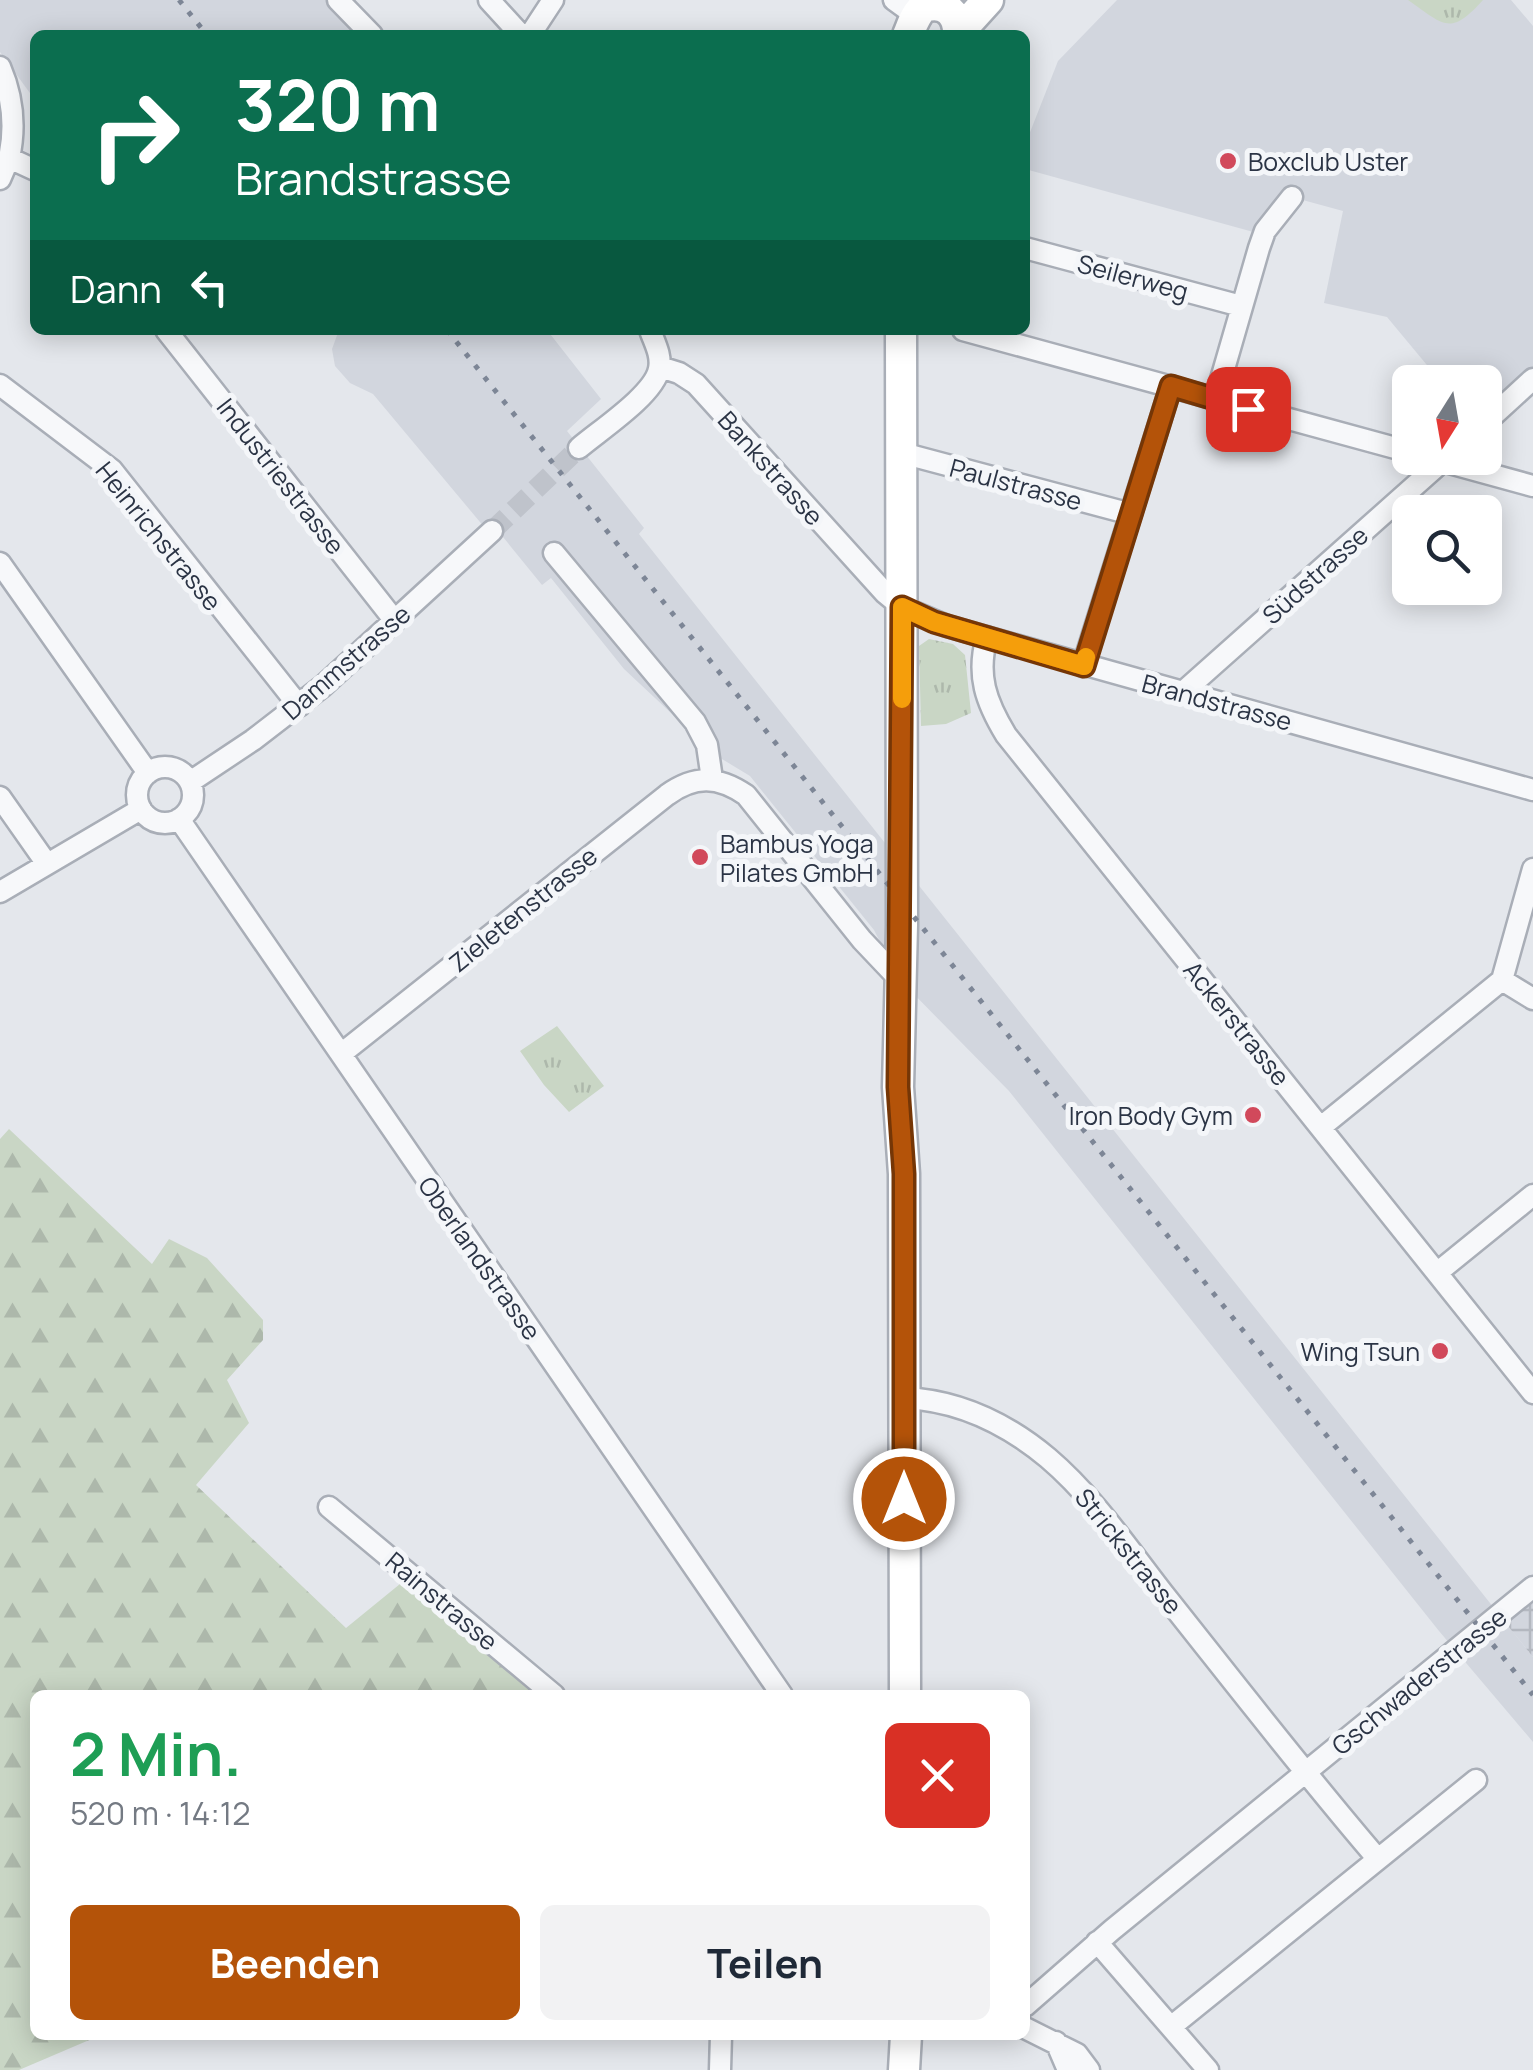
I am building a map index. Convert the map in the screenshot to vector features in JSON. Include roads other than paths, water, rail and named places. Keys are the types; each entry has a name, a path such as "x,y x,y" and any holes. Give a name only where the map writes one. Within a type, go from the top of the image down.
{"main road":[{"path":"906,17 926,6 954,18 988,0"},
{"path":"901,335 899,1118 904,1174 905,1690"},
{"path":"904,2070 906,2040"}],"street":[{"path":"338,0 367,30"},
{"path":"490,0 517,30"},
{"path":"533,30 553,0"},
{"path":"0,67 12,102 13,141 0,179"},
{"path":"9,158 30,168"},
{"path":"1216,400 1266,231 1292,197"},
{"name":"Seilerweg","path":"1030,249 1241,306"},
{"name":"Industriestrasse","path":"170,335 396,621"},
{"path":"579,448 646,392 660,367 651,335"},
{"path":"982,335 1392,447"},
{"name":"Bankstrasse","path":"660,367 696,384 840,545 902,607"},
{"path":"1502,408 1533,380"},
{"name":"Heinrichstrasse","path":"0,385 112,470 298,706"},
{"path":"1084,666 1171,386"},
{"name":"Paulstrasse","path":"902,454 1131,514"},
{"name":"Südstrasse","path":"1184,692 1421,475"},
{"path":"1495,475 1533,486"},
{"name":"Dammstrasse","path":"190,782 298,706 492,531"},
{"path":"554,553 695,722 706,745 712,779 736,788 753,802 862,940 899,979"},
{"path":"0,563 148,773"},
{"name":"Brandstrasse","path":"902,607 934,622 1084,666 1533,790"},
{"name":"Ackerstrasse","path":"987,637 982,662 984,691 989,708 1006,735 1533,1393"},
{"path":"172,768 190,782 192,802 180,819 158,822 141,809 138,790 148,773 172,768"},
{"name":"Zieletenstrasse","path":"341,1054 667,795 688,782 712,779"},
{"path":"0,797 47,864"},
{"path":"0,892 141,809"},
{"name":"Oberlandstrasse","path":"180,819 779,1690"},
{"path":"1322,1127 1502,980 1533,869"},
{"path":"1502,980 1533,999"},
{"path":"1438,1272 1533,1195"},
{"name":"Strickstrasse","path":"903,1398 945,1403 992,1421 1064,1472 1305,1774"},
{"name":"Rainstrasse","path":"329,1507 548,1690"},
{"name":"Gschwaderstrasse","path":"1030,2002 1097,1942 1533,1587"},
{"path":"1305,1774 1377,1858"},
{"path":"1172,2026 1476,1780"},
{"path":"1097,1942 1208,2070"},
{"path":"1030,2030 1077,2054 1089,2070"},
{"path":"720,2070 721,2040"},
{"path":"1056,2042 1068,2070"}],"tunnel":[{"path":"492,531 579,448"}],"railway":[{"path":"179,0 203,30"},
{"path":"451,335 1533,1695"}],"place":[{"name":"Boxclub Uster","path":"1228,161"},
{"name":"Bambus Yoga Pilates GmbH","path":"700,857"},
{"name":"Iron Body Gym","path":"1253,1115"},
{"name":"Wing Tsun","path":"1440,1351"}]}
